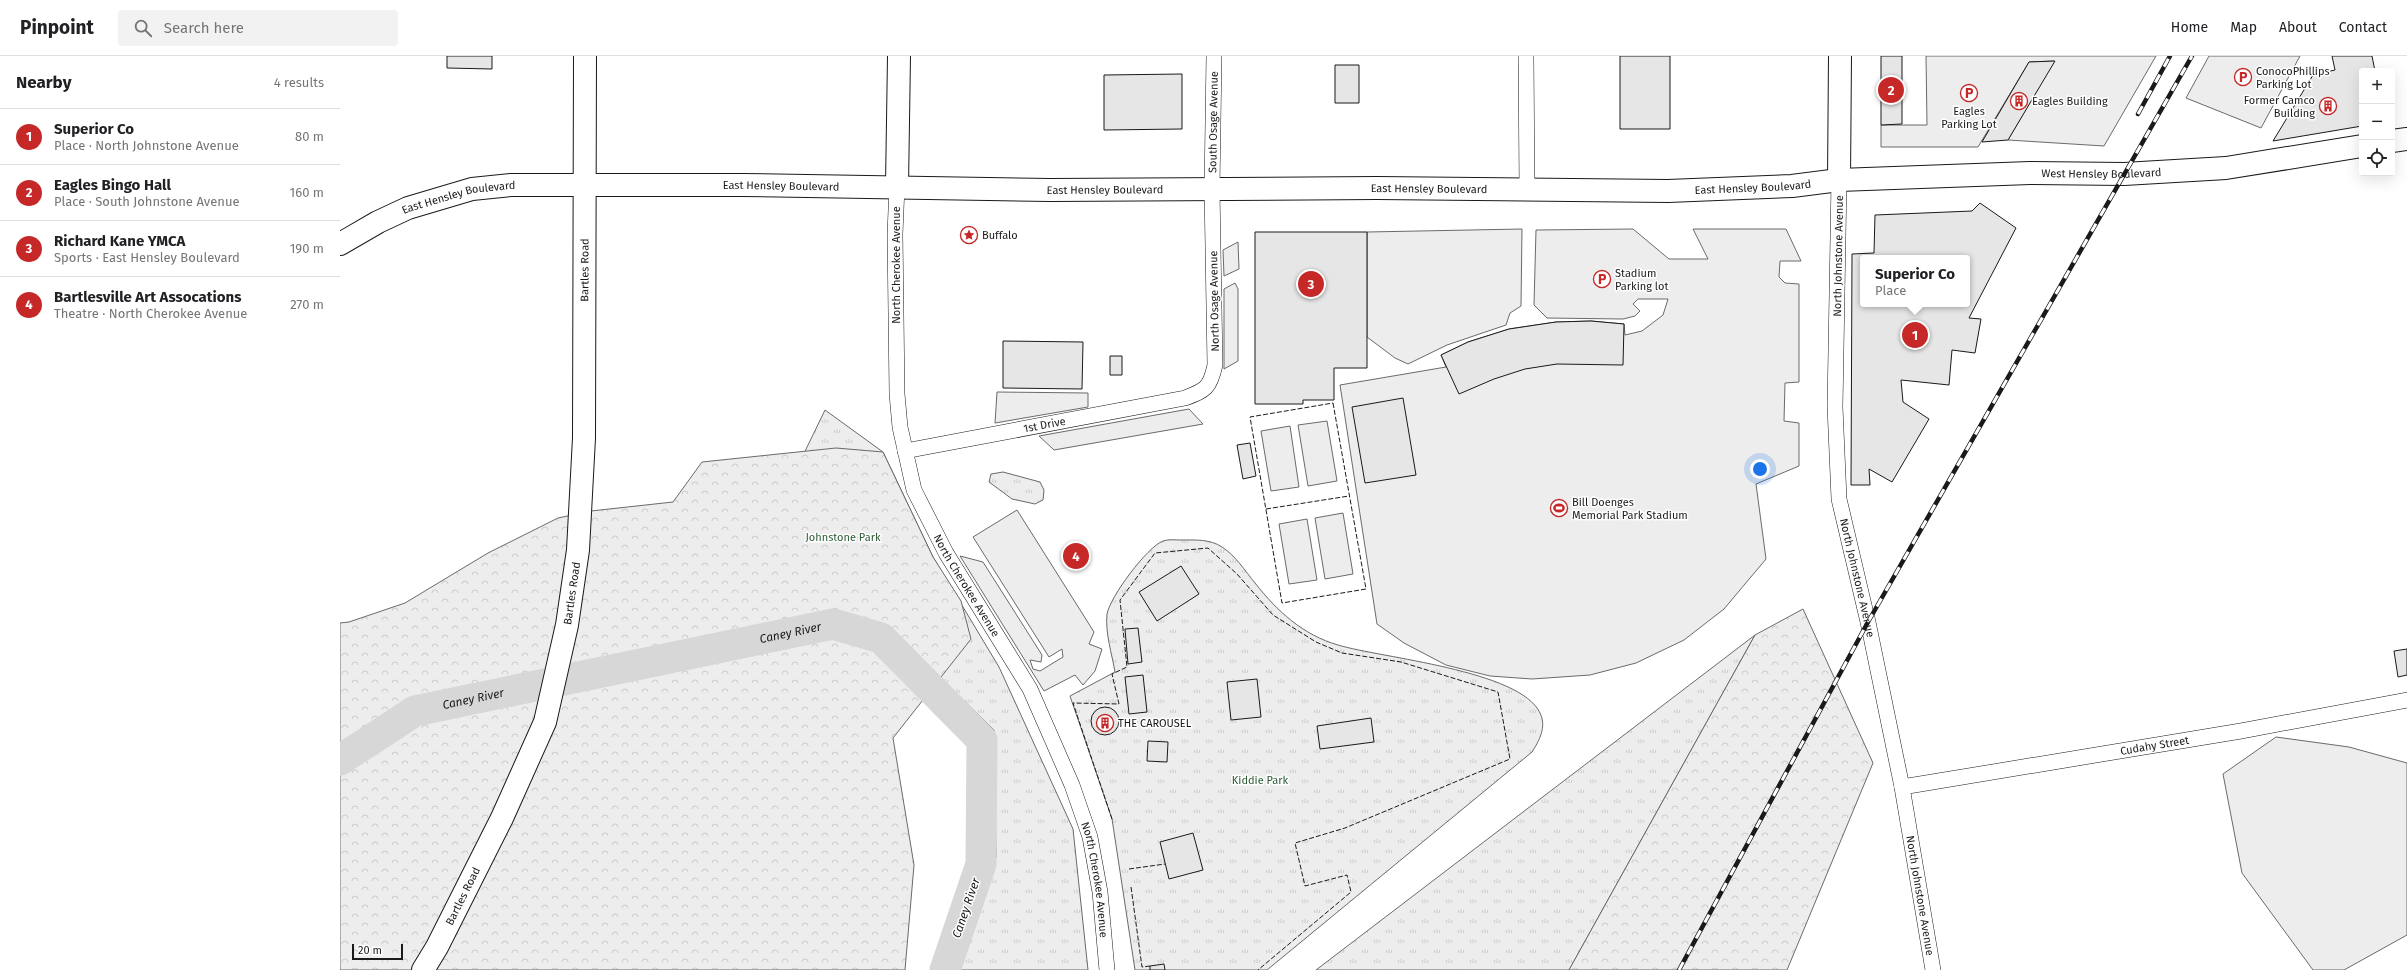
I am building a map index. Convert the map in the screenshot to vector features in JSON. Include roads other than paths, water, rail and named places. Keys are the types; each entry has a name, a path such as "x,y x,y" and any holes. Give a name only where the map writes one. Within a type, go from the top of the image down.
{"main road":[{"name":"Bartles Road","path":"423,970 437,947 502,818 545,722 567,625 577,557 584,438 586,185 585,56"},
{"path":"897,186 899,56"},
{"path":"1839,180 1840,56"},
{"name":"West Hensley Boulevard","path":"1839,180 2030,173 2124,174 2226,168 2359,146"},
{"name":"East Hensley Boulevard","path":"340,244 378,222 408,208 472,189 511,186 897,186 1050,190 1528,189 1668,191 1792,186 1839,180"}],"street":[{"name":"South Osage Avenue","path":"1212,189 1214,56"},
{"path":"1526,56 1528,189"},
{"name":"North Johnstone Avenue","path":"1839,180 1835,407 1839,499 1868,622 1902,787 1933,970"},
{"name":"North Cherokee Avenue","path":"897,186 895,234 897,394 904,451 914,490 946,553 1030,689 1072,785 1090,837 1100,892 1107,970"},
{"name":"North Osage Avenue","path":"1185,398 1203,391 1211,382 1214,365 1212,189"},
{"name":"1st Drive","path":"904,451 1185,398"},
{"name":"Cudahy Street","path":"1902,787 2241,731 2407,700"}],"waterway":[{"name":"Caney River","path":"340,760 415,711 833,624 881,638 982,740 981,864 945,970"}],"railway":[{"path":"2138,114 2170,56"},
{"path":"1679,970 1868,622 2192,56"}],"place":[{"name":"ConocoPhillips Parking Lot","path":"2243,77"},
{"name":"Eagles Bingo Hall","path":"1891,90"},
{"name":"Eagles Parking Lot","path":"1969,93"},
{"name":"Eagles Building","path":"2019,101"},
{"name":"Former Camco Building","path":"2328,106"},
{"name":"Buffalo","path":"969,235"},
{"name":"Stadium Parking lot","path":"1602,279"},
{"name":"Richard Kane YMCA","path":"1311,284"},
{"name":"Superior Co","path":"1915,335"},
{"name":"Bill Doenges Memorial Park Stadium","path":"1559,508"},
{"name":"Bartlesville Art Assocations","path":"1076,556"},
{"name":"THE CAROUSEL","path":"1105,723"}],"park label":[{"name":"Johnstone Park","path":"843,537"},
{"name":"Kiddie Park","path":"1260,780"}]}
